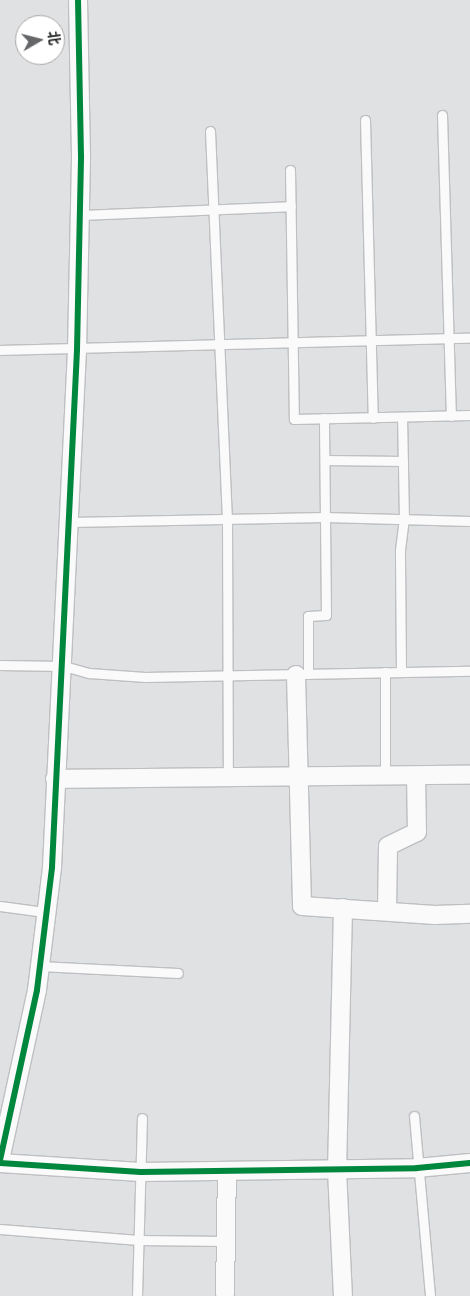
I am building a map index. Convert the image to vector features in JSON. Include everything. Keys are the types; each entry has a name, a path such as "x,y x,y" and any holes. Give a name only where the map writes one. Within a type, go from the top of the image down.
{"street":[{"path":"78,0 80,215 77,350 64,666 52,868 39,966 0,1162 141,1172 417,1168 470,1163"},
{"path":"302,674 298,777 302,906 470,914"},
{"path":"56,779 470,775"},
{"path":"388,911 388,846 417,832 416,776"},
{"path":"343,908 337,1170 343,1296"},
{"path":"225,1294 227,1171"}],"lane":[{"path":"442,115 447,338 451,416"},
{"path":"365,120 373,418"},
{"path":"210,131 227,519 228,777"},
{"path":"290,170 294,419 470,415"},
{"path":"80,215 290,206"},
{"path":"0,350 77,350 470,338"},
{"path":"401,672 400,550 404,519 402,417"},
{"path":"302,674 308,616 326,615 324,418"},
{"path":"325,460 403,462"},
{"path":"70,522 325,517 470,522"},
{"path":"0,665 64,666 89,673 135,676 470,671"},
{"path":"385,672 385,776"},
{"path":"0,906 45,912"},
{"path":"39,966 178,973"},
{"path":"414,1116 417,1168 430,1296"},
{"path":"138,1296 142,1118"},
{"path":"0,1229 139,1240 225,1241"}],"cycle path":[{"path":"0,1160 37,990 52,867 77,350 81,156 78,0"},
{"path":"0,1163 141,1172 417,1168 470,1163"}]}
